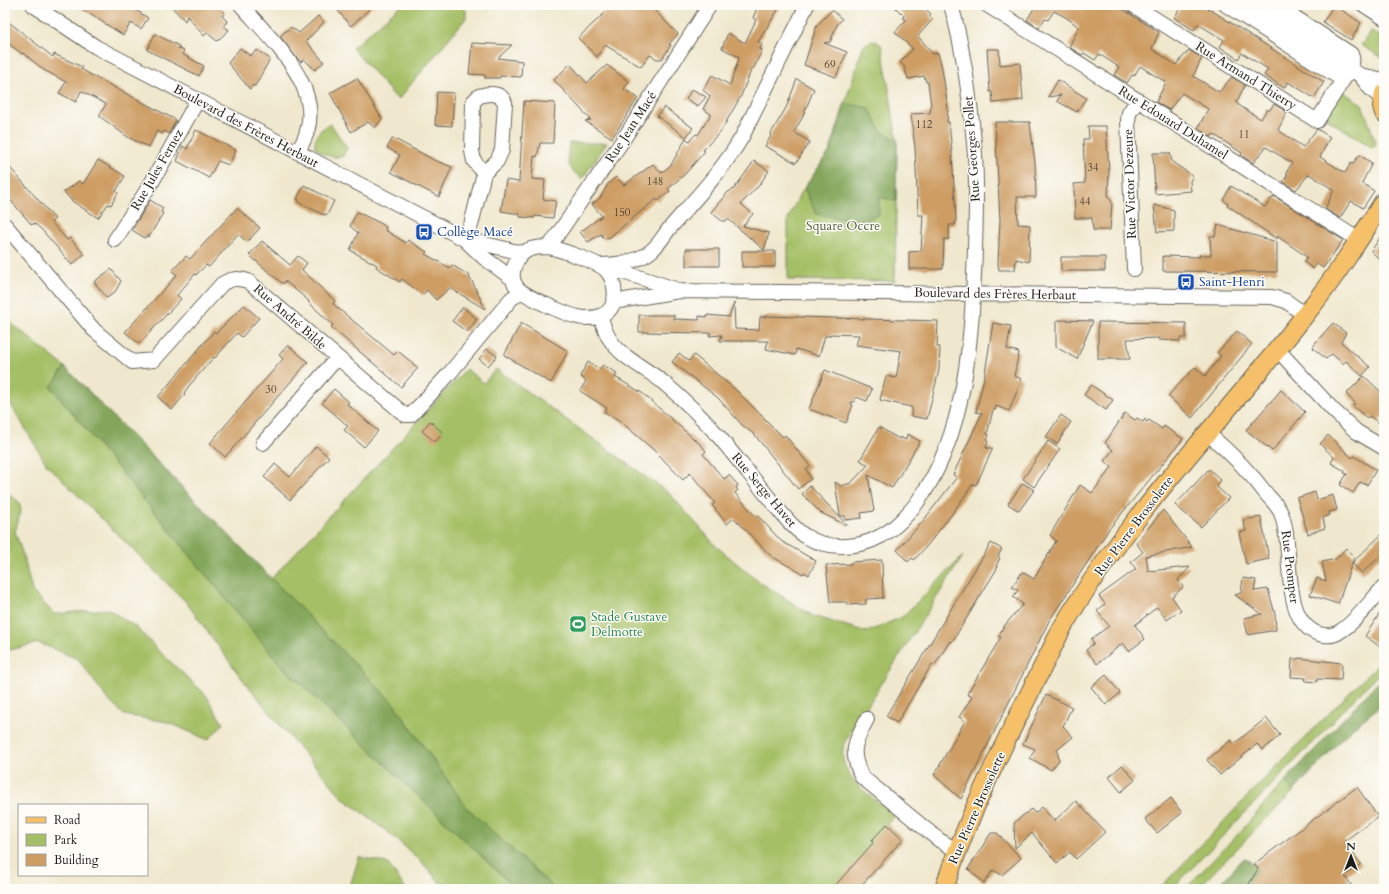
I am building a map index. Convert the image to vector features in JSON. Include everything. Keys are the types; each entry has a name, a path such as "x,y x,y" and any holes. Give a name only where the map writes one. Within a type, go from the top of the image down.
{"main road":[{"name":"Rue Pierre Brossolette","path":"944,889 956,850 1051,650 1074,607 1115,548 1207,433 1305,315 1360,240 1384,201"}],"street":[{"name":"Boulevard des Frères Herbaut","path":"33,5 96,47 464,239 522,254"},
{"path":"241,5 295,69 305,91 309,105 310,120 304,142 297,152"},
{"name":"Rue Jean Macé","path":"549,247 621,143 710,5"},
{"path":"549,247 534,248 522,254 514,268 513,279 516,287 521,291 570,314 583,318 600,316 607,312 613,302 615,288 612,279 602,267 634,260 654,249 668,230 731,156 742,137 807,5"},
{"name":"Rue Georges Pollet","path":"951,5 966,77 975,156 976,195 973,294"},
{"name":"Rue Edouard Duhamel","path":"987,5 1137,101 1360,240"},
{"name":"Rue Armand Thierry","path":"1133,5 1317,121 1351,74"},
{"path":"1226,5 1351,74 1384,80"},
{"path":"1252,5 1370,88 1383,102"},
{"path":"1364,5 1384,18"},
{"path":"1282,7 1350,54 1353,59 1351,74"},
{"path":"464,239 471,225 484,173 497,161 502,150 505,103 503,99 496,94 479,96 473,102 472,151 474,161 484,173"},
{"name":"Rue Jules Fernez","path":"115,240 152,182 197,101"},
{"name":"Rue Victor Dezeure","path":"1134,269 1128,120 1129,113 1137,101"},
{"name":"Rue André Bilde","path":"5,225 94,330 132,362 154,360 222,284 230,279 239,278 248,281 405,415 411,415 449,374 511,299 521,291"},
{"name":"Boulevard des Frères Herbaut","path":"464,239 483,257 513,279"},
{"name":"Boulevard des Frères Herbaut","path":"549,247 602,267 626,273 679,291"},
{"name":"Boulevard des Frères Herbaut","path":"613,302 679,291 1272,297 1286,301 1305,315"},
{"name":"Rue Serge Havet","path":"600,316 608,337 618,350 663,382 689,405 717,435 794,528 804,535 823,543 848,546 860,545 874,540 895,527 920,498 939,463 953,425 962,387 968,351 973,294"},
{"path":"1277,349 1334,411 1357,432 1384,448"},
{"path":"264,443 337,358"},
{"name":"Rue Promper","path":"1207,433 1252,475 1280,511 1285,525 1288,542 1292,600 1305,626 1314,633 1324,636 1340,632 1384,587"},
{"path":"867,719 854,744 854,763 862,777 939,840 956,850"}],"green space":[{"path":"401,5 461,5 466,10 466,18 398,100 352,48"},
{"path":"1371,31 1384,39 1384,59 1361,45"},
{"name":"Square Occre","path":"871,41 878,42 882,46 897,140 895,281 788,280 788,219 799,196 830,151 863,46"},
{"path":"1340,90 1362,104 1376,143 1373,148 1329,120 1326,113"},
{"path":"845,103 869,108 881,131 897,140 896,201 879,197 879,215 860,222 816,214 804,188 830,151"},
{"path":"331,124 347,148 343,156 328,156 315,147 318,132"},
{"path":"569,143 607,143 582,179 570,167 568,160"},
{"path":"5,318 65,367 51,387 279,663 516,889 445,889 422,862 389,833 344,799 288,735 240,676 186,602 47,465 10,403 5,400"},
{"path":"65,367 394,704 467,808 555,889 516,889 279,663 51,387"},
{"name":"Stade Gustave Delmotte","path":"466,369 484,383 496,369 670,494 716,546 758,581 813,616 867,632 902,617 963,556 844,743 843,759 846,768 864,791 895,816 887,824 903,839 858,889 555,889 467,808 394,704 271,579"},
{"path":"5,491 19,502 21,510 15,532 24,558 32,591 54,614 108,609 136,627 160,652 206,695 223,724 208,740 167,722 124,715 108,700 78,659 39,643 5,651"},
{"path":"1384,658 1384,668 1172,889 1159,889 1266,777"},
{"path":"1384,676 1384,703 1350,730 1293,792 1285,781"},
{"path":"1285,781 1293,792 1197,889 1185,889 1239,833"},
{"path":"359,857 387,863 406,889 351,889 350,886"},
{"path":"1244,858 1254,864 1258,869 1246,889 1215,889"}],"building":[{"path":"76,5 128,5 148,18 141,29 131,23 123,35"},
{"path":"170,5 219,5 225,13 222,16 228,22 224,26 229,30 217,41 207,33 204,36 187,16 185,21"},
{"path":"333,5 374,5 351,26"},
{"path":"621,5 649,5 678,34 669,44 671,45 662,59 657,59 650,55 641,67 605,45 597,57 578,38 611,7 615,11"},
{"path":"758,5 781,5 758,42 762,44 760,49 762,50 754,68 752,68 741,96 721,131 703,150 705,151 686,173 668,189 670,191 658,201 656,199 610,237 604,239 601,234 588,242 580,232 602,216 592,204 600,198 608,184 616,177 624,185 653,164 661,173 671,165 686,138 689,141 696,134 698,135 711,114 703,109 710,96 703,90 712,75 730,85 738,61 739,57 722,48 728,33 745,43 756,20 753,18"},
{"path":"893,5 921,5 931,14 929,16 933,19 918,36 933,54 938,53 942,68 948,109 947,122 949,122 952,153 956,219 955,225 949,225 949,239 944,239 943,269 909,269 909,252 921,251 923,215 918,215 915,148 911,114 930,113 931,106 928,82 926,82 924,76 908,79 904,66 900,62 913,49 895,32 906,20"},
{"path":"1036,5 1116,5 1159,32 1152,49 1176,65 1189,50 1202,58 1193,76 1219,92 1232,77 1245,85 1236,103 1249,112 1261,119 1267,109 1269,111 1274,104 1287,112 1278,130 1303,147 1317,129 1330,137 1320,157 1345,173 1351,163 1353,164 1359,155 1372,163 1362,183 1374,191 1363,208 1351,201 1340,218 1325,209 1334,190 1309,174 1296,190 1283,182 1292,163 1266,147 1253,163 1241,155 1242,153 1213,134 1211,137 1198,128 1208,109 1182,93 1169,110 1156,102 1166,82 1140,66 1134,76 1132,75 1127,83 1114,75 1119,67 1099,54 1095,60 1084,53 1082,55 1069,47 1079,27 1067,18 1054,11 1048,20 1045,19 1039,28 1027,20"},
{"path":"1182,5 1203,5 1324,82 1314,98 1288,82 1284,88 1264,75 1268,69 1242,53 1238,59 1220,47 1224,40 1198,24 1194,30 1174,18"},
{"path":"1334,5 1361,23 1351,40 1323,22"},
{"path":"832,10 842,19 837,25 830,42 824,43 847,52 836,77 804,65 817,25"},
{"path":"318,16 324,22 306,41 324,62 315,70 304,59 301,62 280,36 291,27 299,33"},
{"path":"5,19 53,57 54,54 82,67 81,69 93,76 176,120 169,134 164,131 162,134 157,131 149,147 129,138 99,116 106,104 81,91 76,102 59,93 66,82 44,70 5,41"},
{"path":"155,34 179,46 178,48 184,51 182,54 204,66 199,76 147,50"},
{"path":"472,43 512,45 498,58 522,61 521,77 500,76 500,78 485,78 485,75 469,74"},
{"path":"240,48 250,56 257,50 270,59 255,86 253,85 250,89 228,63"},
{"path":"987,49 999,49 1000,65 1020,63 1023,100 993,103 992,92 990,92"},
{"path":"570,64 587,83 607,65 629,82 624,89 638,98 612,138 585,121 591,120 554,80"},
{"path":"357,78 382,119 375,128 368,122 351,132 330,93"},
{"path":"797,79 814,89 802,118 794,132 810,142 796,163 765,146 786,108"},
{"path":"1058,80 1086,98 1077,112 1057,101 1061,95 1048,97"},
{"path":"692,89 706,97 698,106 686,99"},
{"path":"437,92 454,93 452,126 435,125"},
{"path":"524,101 555,103 553,143 540,143 537,157 534,156 532,179 545,180 543,199 556,201 553,218 535,216 534,218 520,217 520,214 501,211 506,180 519,182"},
{"path":"664,107 693,128 686,137 657,116"},
{"path":"995,122 1030,122 1035,163 1036,197 1017,197 1018,224 1030,225 1029,262 1016,259 1015,270 999,270 998,264 1000,220"},
{"path":"1088,126 1106,126 1109,171 1108,198 1110,198 1112,203 1110,230 1093,230 1092,218 1075,218 1074,184 1085,183 1083,139 1089,139"},
{"path":"196,130 236,150 229,165 218,161 209,178 177,161 183,146 187,149"},
{"path":"393,138 434,160 452,167 439,197 391,172 400,155 387,148"},
{"path":"1153,153 1170,153 1172,162 1193,176 1190,181 1191,191 1155,194"},
{"path":"98,160 125,176 116,191 118,193 111,205 108,204 98,218 72,201 64,192 79,181 83,184"},
{"path":"754,161 769,171 757,188 741,204 753,214 743,226 769,233 764,250 728,219 726,221 722,221 711,212 728,192 734,189"},
{"path":"5,162 55,219 51,222 67,240 70,238 84,254 72,265 42,230 34,223 32,225 5,194"},
{"path":"304,185 334,201 327,215 324,215 298,202 299,200 297,199"},
{"path":"1231,186 1265,207 1274,196 1343,240 1323,268 1317,264 1313,269 1304,262 1307,257 1277,236 1277,239 1227,205 1228,204 1223,200"},
{"path":"150,200 163,208 161,212 163,213 149,237 147,235 145,238 132,230"},
{"path":"1154,205 1174,210 1174,231 1157,232"},
{"path":"237,208 260,228 247,242 238,234 209,267 206,265 196,275 195,274 177,295 181,299 139,344 125,332 177,275 172,271 186,256 190,259"},
{"path":"357,212 380,223 386,227 385,230 406,243 408,240 427,252 425,254 450,268 452,265 470,276 469,279 472,281 485,309 450,288 436,300 427,290 423,295 402,279 400,282 376,267 377,265 350,250 358,233 350,226"},
{"path":"1218,225 1277,242 1277,272 1163,271 1163,256 1200,257 1199,255 1211,255 1210,236 1215,236"},
{"path":"1384,232 1384,264 1371,251"},
{"path":"262,241 290,265 298,256 307,263 302,270 335,301 333,304 394,355 398,351 418,368 401,387 331,327 333,325 308,302 309,301 285,281 283,284 249,255"},
{"path":"686,249 719,249 719,266 686,266"},
{"path":"742,251 775,251 775,267 742,267"},
{"path":"1061,257 1105,257 1105,271 1061,271"},
{"path":"111,269 121,281 115,292 107,298 94,282"},
{"path":"734,303 735,329 759,330 760,317 765,316 938,321 937,347 940,347 939,370 927,419 911,416 911,407 880,400 886,376 896,378 901,351 856,345 859,335 830,334 830,336 825,336 819,356 796,349 795,355 766,349 768,341 720,341 722,335 709,336 711,333 639,332 639,315 674,315 674,319 699,320 699,316 707,317 707,315 729,317"},
{"path":"244,305 259,318 242,337 237,333 215,358 214,357 188,387 184,393 185,394 172,410 158,397 214,331 216,333"},
{"path":"463,307 477,319 467,332 452,321"},
{"path":"1056,321 1093,321 1077,359 1056,347"},
{"path":"1098,322 1186,323 1186,338 1180,338 1180,341 1159,340 1159,338 1127,339 1130,359 1098,359"},
{"path":"521,323 568,351 551,383 504,355"},
{"path":"993,323 1011,326 1007,349 1019,352 1014,376 1022,379 1009,411 996,406 995,410 993,410 987,434 989,435 986,448 993,448 976,485 973,484 926,547 914,560 912,558 908,562 897,550 923,521 957,477 953,475 982,413 976,412 985,373"},
{"path":"1333,323 1346,333 1341,342 1370,367 1362,376 1346,361 1343,364 1332,354 1326,359 1313,348 1315,343"},
{"path":"1237,331 1252,344 1192,418 1168,396 1195,367 1205,376 1221,356 1217,353"},
{"path":"288,345 308,362 225,457 210,443 283,359 279,355"},
{"path":"487,349 497,356 488,366 479,359"},
{"path":"679,353 689,361 694,355 737,391 783,437 785,435 810,466 806,469 811,479 798,489 754,434 742,425 718,398 672,362"},
{"path":"588,362 600,369 603,365 617,373 615,377 642,393 702,446 706,451 703,454 724,479 729,475 738,485 736,488 738,490 735,493 755,516 756,515 761,519 781,541 816,561 809,575 804,572 803,574 771,556 734,518 727,524 712,505 715,503 690,473 683,480 657,453 619,420 604,412 607,408 580,391 586,381 580,376"},
{"path":"825,370 872,389 867,401 856,397 854,402 851,402 853,405 846,423 809,409"},
{"path":"1364,376 1384,395 1384,415 1378,422 1369,416 1367,418 1353,406 1355,403 1346,394"},
{"path":"1091,385 1113,400 1106,410 1084,395"},
{"path":"334,389 349,402 347,404 378,431 364,447 344,430 348,426 322,403"},
{"path":"1281,390 1305,412 1272,451 1246,430"},
{"path":"1125,413 1135,420 1137,418 1143,422 1145,419 1147,422 1149,420 1162,429 1164,426 1183,439 1109,529 1049,621 961,799 934,775 965,721 959,717 972,697 967,694 1001,637 998,636 1005,625 1023,604 1013,597 1018,590 1012,587 1022,572 1034,579 1056,541 1050,535 1080,485 1092,493 1112,467 1104,461 1113,450 1105,443"},
{"path":"1061,415 1071,422 1057,444 1046,437"},
{"path":"430,421 443,433 435,442 422,431"},
{"path":"879,427 899,439 900,437 906,440 907,434 920,441 892,488 868,475 874,511 861,513 862,518 845,520 845,516 840,516 835,482 841,486 851,483 868,465 860,460"},
{"path":"1328,435 1352,458 1354,456 1376,470 1367,485 1360,482 1353,493 1340,485 1347,474 1344,473 1345,471 1331,463 1334,457 1320,444"},
{"path":"1048,441 1060,449 1034,487 1023,479"},
{"path":"316,446 329,457 290,500 264,477 275,464 290,477"},
{"path":"1209,469 1221,480 1217,487 1229,498 1201,527 1175,505"},
{"path":"1023,483 1034,490 1019,511 1008,504"},
{"path":"810,486 847,525 821,513 802,494"},
{"path":"1315,492 1317,500 1333,495 1337,510 1329,512 1330,515 1323,518 1325,528 1308,534 1297,498"},
{"path":"1163,510 1192,547 1146,556 1148,571 1190,567 1178,580 1183,587 1172,597 1181,610 1167,620 1157,607 1135,625 1145,639 1129,651 1123,643 1097,664 1086,650 1094,643 1091,639 1109,626 1097,611 1105,604 1099,596 1136,569 1131,562 1143,552 1136,543"},
{"path":"1261,517 1269,559 1246,564 1239,533 1246,531 1243,520"},
{"path":"1384,532 1384,553 1362,573 1352,563"},
{"path":"991,543 1002,549 998,556 1000,558 996,566 998,567 952,642 950,641 934,666 932,664 897,723 886,716"},
{"path":"1346,548 1354,557 1338,604 1310,595 1317,578 1326,581 1322,562 1336,559"},
{"path":"882,560 883,598 866,599 866,604 847,605 847,602 830,602 826,565 851,564 852,562"},
{"path":"1243,578 1256,580 1254,591 1268,589 1275,614 1276,630 1248,635 1244,618 1262,614 1235,595 1241,593"},
{"path":"1384,607 1384,639 1379,646 1365,636"},
{"path":"1298,658 1342,663 1341,680 1317,679 1317,682 1305,681 1306,678 1291,677 1292,659"},
{"path":"1106,675 1120,693 1106,705 1091,687"},
{"path":"1046,695 1072,707 1063,726 1073,737 1057,750 1059,760 1051,770 1030,758 1035,749 1023,744"},
{"path":"1266,718 1280,735 1263,750 1257,744 1220,775 1207,760 1231,740 1234,744"},
{"path":"1122,765 1135,780 1121,792 1109,777"},
{"path":"1357,787 1378,817 1344,841 1361,864 1345,876 1354,889 1246,889 1258,869 1254,864"},
{"path":"1171,798 1182,813 1157,833 1145,819"},
{"path":"1076,801 1105,832 1076,859 1070,852 1057,863 1032,833 1015,848 1014,823 1031,809 1035,813 1042,807 1054,821"},
{"path":"887,824 903,839 858,889 832,889 873,843 871,841"},
{"path":"991,833 997,833 1021,858 1002,875 993,870 984,883 968,869"}],"place":[{"name":"Collège Macé","path":"424,232"},
{"name":"Saint-Henri","path":"1186,282"},
{"name":"Stade Gustave Delmotte","path":"578,624"}]}
